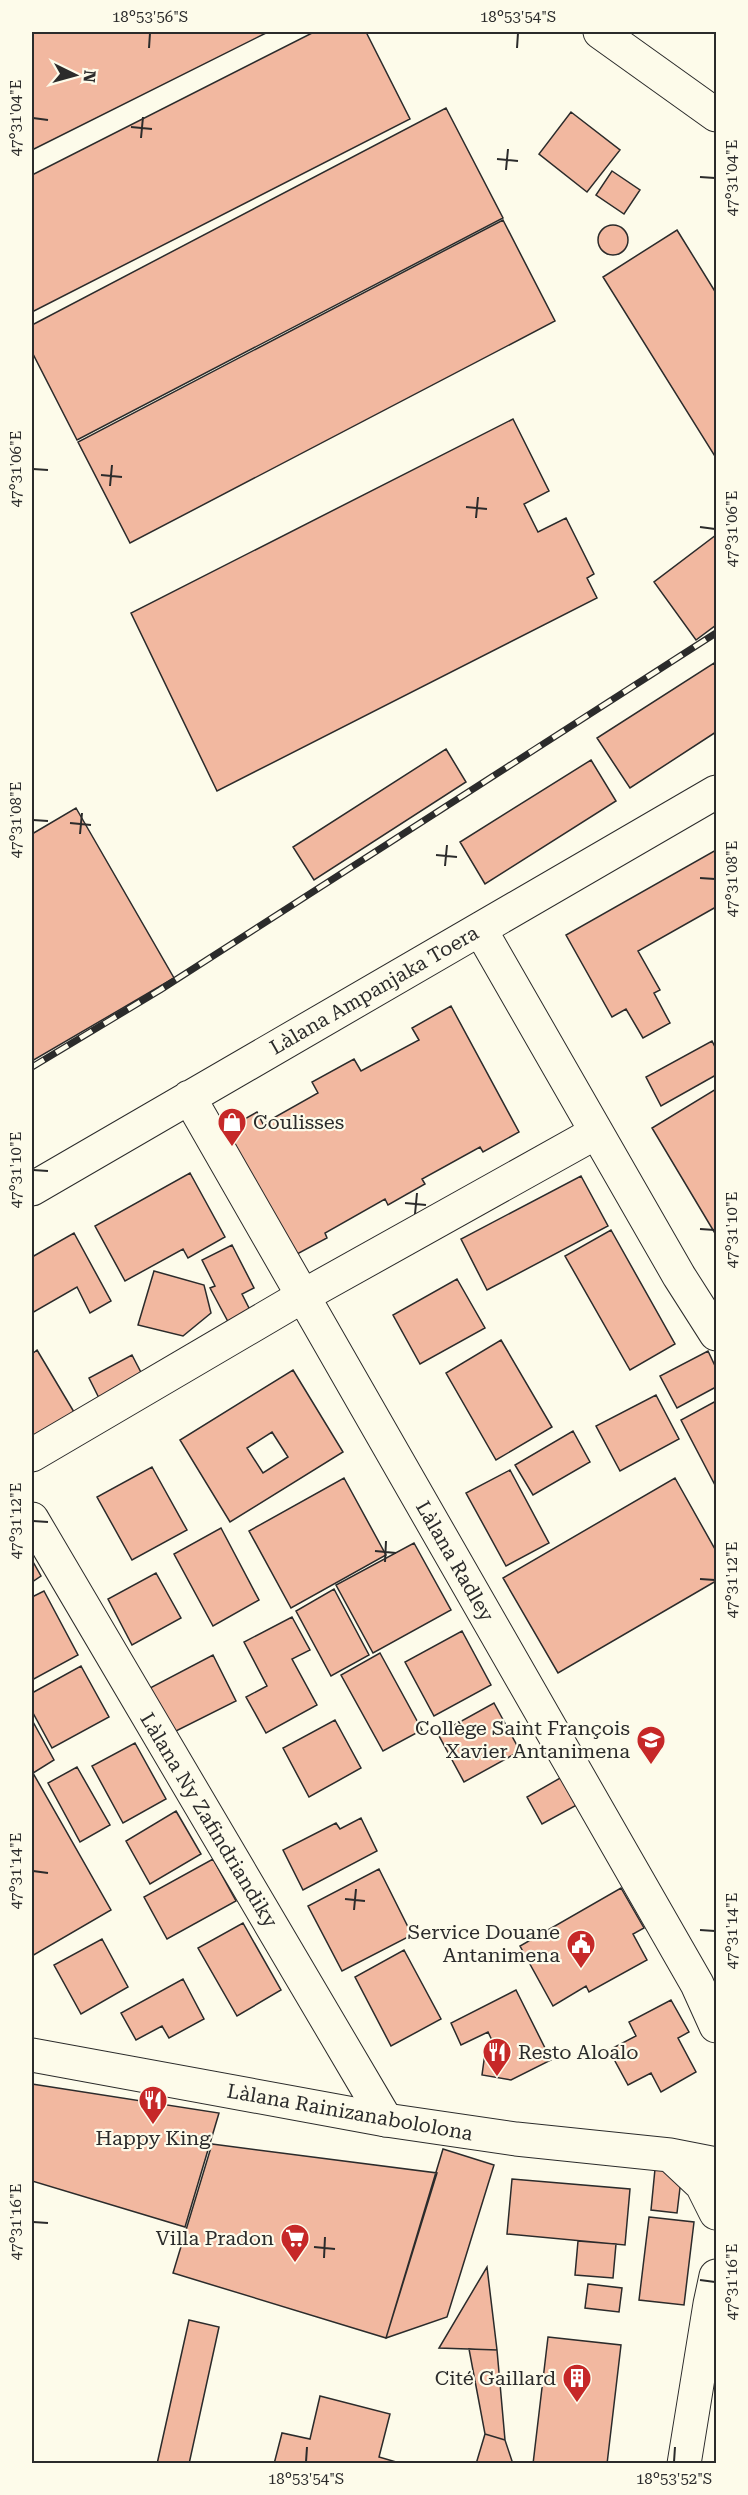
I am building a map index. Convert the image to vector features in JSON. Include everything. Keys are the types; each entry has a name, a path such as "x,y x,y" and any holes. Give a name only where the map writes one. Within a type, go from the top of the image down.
{"main road":[{"path":"600,32 717,116"},
{"name":"Làlana Ampanjaka Toera","path":"32,1190 717,792"},
{"path":"480,929 595,1133 679,1276 717,1334"},
{"name":"Làlana Radley","path":"189,1097 303,1296 707,1979 717,2026"},
{"path":"32,1455 303,1296 595,1133"},
{"name":"Làlana Ny Zafindriandiky","path":"32,1519 386,2120"},
{"name":"Làlana Rainizanabololona","path":"32,2055 386,2120 527,2141 670,2155 717,2164"},
{"path":"670,2155 702,2185 717,2213"},
{"path":"684,2463 708,2314 717,2276"}],"building":[{"path":"32,32 268,32 32,150"},
{"path":"314,32 366,32 410,119 32,312 32,175"},
{"path":"446,108 503,218 77,440 32,352 32,325"},
{"path":"571,112 620,150 587,192 539,154"},
{"path":"612,171 640,190 624,214 596,195"},
{"path":"503,220 555,321 130,543 78,442"},
{"path":"613,225 624,229 628,240 624,251 613,255 602,251 598,240 602,229"},
{"path":"677,230 716,293 716,458 603,277"},
{"path":"513,419 549,491 524,504 538,532 566,518 594,574 587,578 597,598 217,791 131,613"},
{"path":"716,535 716,625 696,640 654,582"},
{"path":"714,663 716,667 716,732 630,788 597,738"},
{"path":"446,749 466,782 314,880 293,847"},
{"path":"591,760 616,801 485,884 460,842"},
{"path":"76,808 174,978 32,1061 32,834"},
{"path":"716,850 716,907 638,951 660,990 654,993 670,1023 643,1038 626,1009 612,1017 566,935"},
{"path":"451,1006 519,1132 483,1152 480,1147 422,1179 425,1184 388,1205 385,1199 325,1233 327,1238 286,1260 218,1134 257,1112 263,1124 318,1093 312,1082 354,1059 361,1071 419,1040 412,1028"},
{"path":"712,1041 716,1049 716,1075 661,1106 646,1077"},
{"path":"716,1089 716,1235 652,1128"},
{"path":"190,1173 225,1237 188,1258 183,1249 125,1281 95,1226"},
{"path":"581,1176 608,1226 487,1290 461,1239"},
{"path":"611,1230 675,1344 630,1370 565,1256"},
{"path":"74,1233 111,1301 90,1313 77,1287 32,1313 32,1257"},
{"path":"232,1245 254,1288 242,1294 255,1320 233,1331 210,1288 215,1286 202,1260"},
{"path":"154,1271 204,1285 211,1313 183,1336 138,1325"},
{"path":"457,1279 485,1328 420,1364 393,1315"},
{"path":"501,1340 552,1427 496,1460 446,1373"},
{"path":"37,1350 77,1417 32,1441 32,1354"},
{"path":"708,1351 716,1368 716,1387 677,1408 660,1376"},
{"path":"132,1355 147,1384 104,1408 89,1378"},
{"path":"293,1370 343,1452 230,1522 180,1440","holes":["272,1432 288,1457 263,1473 247,1448"]},
{"path":"656,1395 679,1439 620,1471 596,1426"},
{"path":"716,1401 716,1487 681,1420"},
{"path":"573,1431 590,1462 533,1495 515,1465"},
{"path":"152,1467 187,1530 132,1560 97,1497"},
{"path":"510,1470 549,1543 506,1566 466,1493"},
{"path":"344,1478 386,1555 291,1608 249,1531"},
{"path":"675,1478 716,1551 716,1581 558,1673 503,1578"},
{"path":"221,1528 259,1600 213,1626 174,1554"},
{"path":"414,1543 451,1610 373,1653 336,1585"},
{"path":"32,1560 41,1576 32,1582"},
{"path":"156,1573 181,1618 132,1645 108,1599"},
{"path":"334,1589 369,1655 331,1676 296,1611"},
{"path":"44,1591 78,1655 32,1680 32,1597"},
{"path":"292,1617 310,1650 292,1659 317,1705 266,1733 246,1697 267,1686 244,1642"},
{"path":"462,1631 491,1685 434,1716 405,1662"},
{"path":"380,1653 422,1730 383,1751 341,1675"},
{"path":"213,1655 236,1701 172,1733 150,1688"},
{"path":"81,1666 109,1717 52,1748 32,1711 32,1693"},
{"path":"494,1703 520,1751 464,1782 438,1734"},
{"path":"32,1720 54,1760 33,1773 111,1910 32,1956"},
{"path":"335,1720 361,1768 309,1797 283,1748"},
{"path":"135,1743 166,1799 123,1823 92,1766"},
{"path":"77,1767 110,1825 80,1842 48,1783"},
{"path":"569,1773 584,1801 542,1824 527,1797"},
{"path":"176,1811 201,1854 150,1884 126,1841"},
{"path":"361,1818 377,1851 303,1890 283,1850 336,1823 340,1829"},
{"path":"213,1859 236,1901 167,1939 144,1897"},
{"path":"379,1869 412,1935 342,1971 308,1906"},
{"path":"621,1888 644,1928 633,1934 647,1960 589,1992 586,1986 553,2006 520,1946"},
{"path":"243,1923 281,1990 237,2016 198,1948"},
{"path":"102,1939 128,1987 81,2014 54,1965"},
{"path":"404,1950 441,2019 391,2046 355,1977"},
{"path":"183,1979 204,2019 169,2038 162,2026 136,2040 121,2013"},
{"path":"516,1990 551,2060 511,2080 482,2075 485,2053 499,2055 488,2032 461,2045 451,2023"},
{"path":"671,2000 689,2032 678,2038 696,2072 661,2092 651,2073 628,2085 609,2050 636,2036 629,2022"},
{"path":"32,2084 219,2113 185,2227 32,2181"},
{"path":"212,2144 437,2173 386,2338 173,2273"},
{"path":"443,2149 494,2165 447,2317 386,2338"},
{"path":"655,2169 682,2171 677,2213 651,2210"},
{"path":"512,2179 630,2189 625,2245 507,2234"},
{"path":"649,2217 694,2222 684,2305 639,2300"},
{"path":"578,2241 616,2244 613,2278 575,2275"},
{"path":"487,2267 497,2350 439,2348"},
{"path":"588,2284 622,2288 619,2312 585,2308"},
{"path":"189,2320 219,2327 189,2464 157,2464"},
{"name":"Cité Gaillard","path":"548,2337 621,2345 607,2464 533,2464"},
{"path":"469,2349 497,2350 505,2440 485,2434"},
{"path":"320,2396 390,2414 379,2457 403,2464 274,2464 282,2433 310,2439"},
{"path":"485,2434 505,2440 513,2464 476,2464"}],"railway":[{"path":"32,1067 160,990 716,633"}],"place":[{"name":"Coulisses","path":"232,1148"},
{"name":"Collège Saint François Xavier Antanimena","path":"651,1766"},
{"name":"Service Douane Antanimena","path":"581,1970"},
{"name":"Resto Aloalo","path":"497,2078"},
{"name":"Happy King","path":"153,2126"},
{"name":"Villa Pradon","path":"295,2264"},
{"name":"Cité Gaillard","path":"577,2404"}]}
